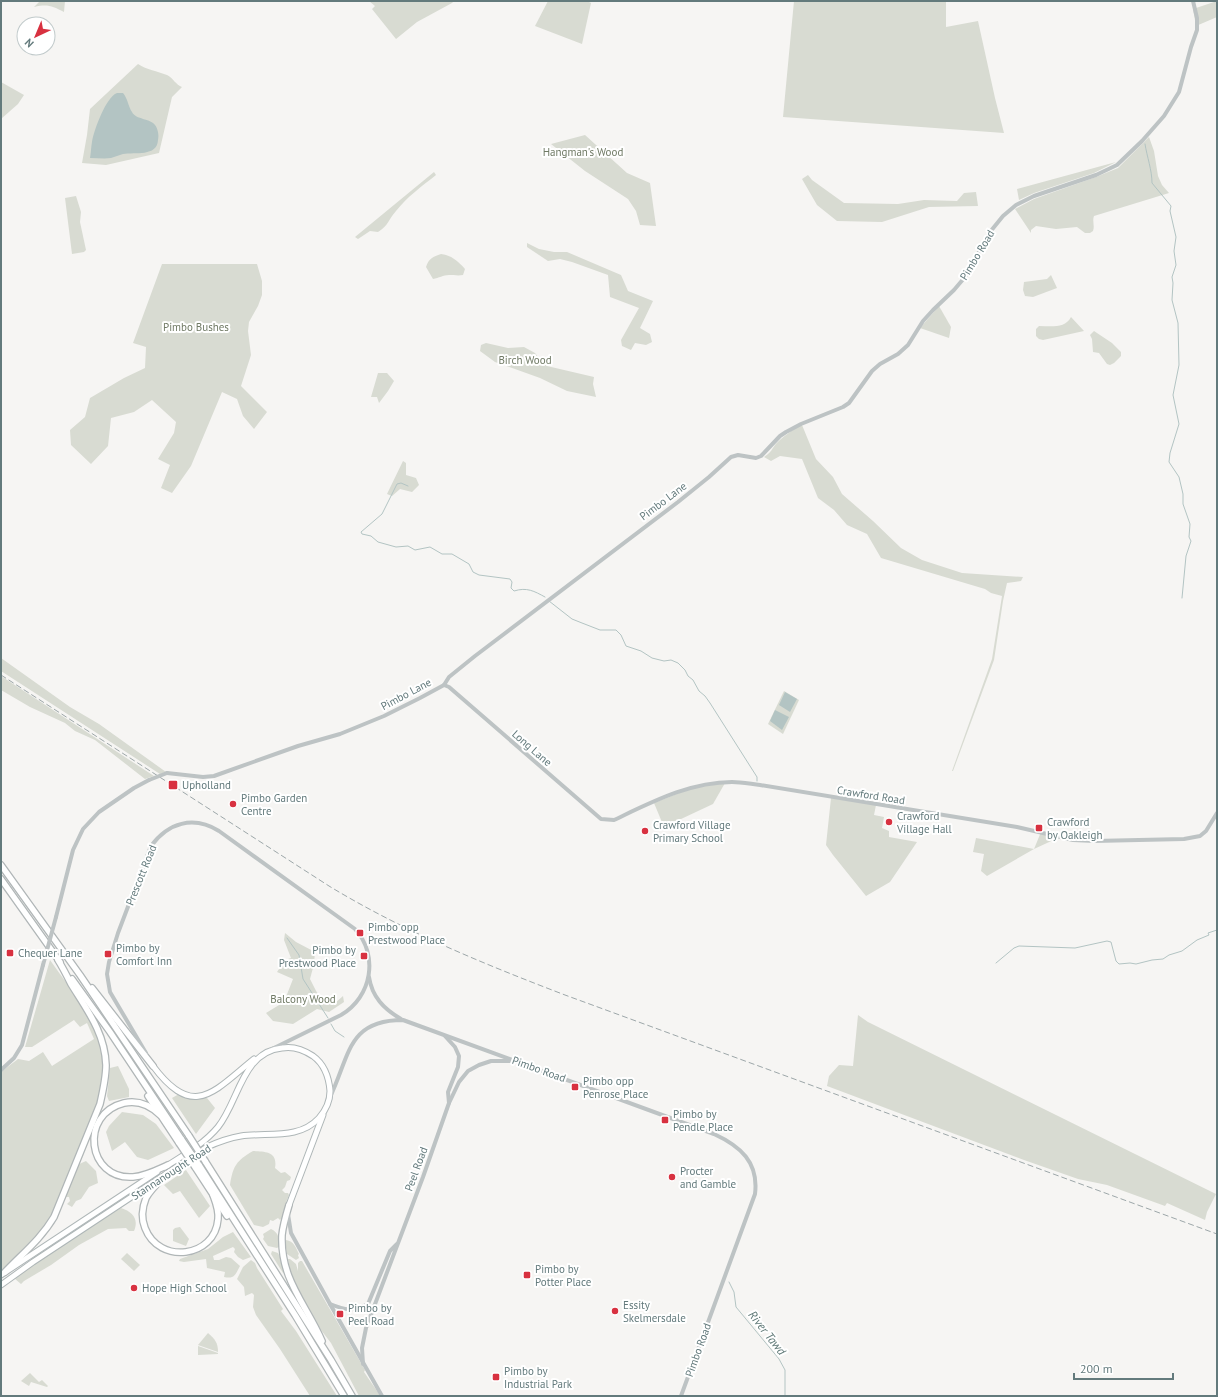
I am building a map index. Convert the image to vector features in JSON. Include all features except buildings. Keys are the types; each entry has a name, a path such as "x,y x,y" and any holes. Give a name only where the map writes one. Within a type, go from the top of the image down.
{"highway":[{"path":"1,865 80,975 189,1136 331,1360 352,1396"},
{"path":"1,879 124,1054 295,1315 344,1396"},
{"path":"3,1274 32,1246 46,1230 54,1217 100,1104 104,1086 106,1065 103,1044 96,1024 58,960"},
{"path":"80,975 95,991 153,1066"},
{"path":"124,1054 135,1075 160,1115 181,1141"},
{"path":"160,1115 149,1106 142,1103 128,1102 112,1107 100,1119 95,1129 95,1148 98,1158 110,1171 128,1177 146,1174 168,1165"},
{"path":"197,1166 213,1195 253,1250"},
{"path":"166,1175 149,1194 142,1213 144,1226 147,1233 155,1243 166,1250 179,1253 186,1252 200,1248 210,1239 218,1220 217,1207 213,1195"},
{"path":"289,1205 282,1234 283,1259 288,1276 318,1330 331,1360"}],"main road":[{"name":"Stannanought Road","path":"1,1285 39,1258 207,1147 224,1140 242,1136 286,1134 308,1128 316,1122 324,1112 329,1099 329,1084 325,1071 314,1057 306,1052 290,1047 276,1048 258,1057 246,1074 230,1108 218,1127 199,1145 3,1274"},
{"name":"Prescott Road","path":"153,1066 168,1083 178,1091 196,1096 207,1095 223,1086 253,1059 258,1057"},
{"path":"289,1205 324,1112"}],"street":[{"name":"Pimbo Road","path":"751,457 756,458 761,456 780,436 796,426 843,407 849,403 872,372 880,364 898,354 908,345 923,321 965,277 990,232 1003,216 1016,205 1034,196 1096,175 1117,165 1142,141 1164,116 1179,92 1197,30 1197,18 1193,1"},
{"name":"Pimbo Lane","path":"1,1070 14,1058 22,1045 76,844 83,829 92,818 119,798 149,780 167,773 203,778 214,776 298,746 340,734 358,727 444,685 449,677 475,656 678,502 731,457 738,455 751,457"},
{"name":"Long Lane","path":"444,685 449,687 601,819 611,820"},
{"name":"Crawford Road","path":"611,820 614,820 656,800 691,787 731,782 760,785 1017,827 1073,840 1184,839 1200,836 1206,831 1217,813"},
{"name":"Prescott Road","path":"153,1066 112,997 107,982 107,970 118,933 148,852 156,839 172,827 184,823 205,824 214,828 350,925 361,936 366,945 370,959 369,977 361,997 352,1008 342,1015 268,1051"},
{"path":"369,977 372,990 378,1001 389,1012 404,1020"},
{"name":"Pimbo Road","path":"329,1099 352,1043 362,1031 374,1024 390,1020 404,1020 714,1134 728,1141 744,1154 750,1162 754,1174 755,1188 752,1202 681,1396"},
{"name":"Peel Road","path":"443,1034 455,1047 459,1056 458,1067 448,1092 449,1103"},
{"name":"Peel Road","path":"363,1364 362,1348 364,1336 449,1103 459,1082 463,1076 474,1067 492,1061 517,1061"},
{"path":"289,1205 288,1220 291,1233 382,1396"},
{"name":"Peel Road","path":"330,1304 344,1310 358,1309 368,1304 390,1251 399,1241"}],"green space":[{"path":"40,1 65,1 64,12 50,6 34,7"},
{"path":"369,1 454,1 417,22 396,39 372,9 375,6"},
{"path":"548,1 587,1 591,3 582,44 535,26"},
{"path":"794,1 946,1 946,27 978,21 1004,133 783,117"},
{"path":"1217,1 1217,17 1196,26 1193,9"},
{"path":"138,64 167,75 182,87 172,97 159,153 106,165 82,163 90,109"},
{"path":"1,82 24,95 18,104 1,119"},
{"name":"Hangman's Wood","path":"585,135 627,173 650,183 656,226 640,225 636,211 628,199 585,171 551,144"},
{"path":"1149,137 1154,151 1158,176 1162,185 1169,193 1094,216 1094,229 1090,233 1085,233 1077,227 1056,229 1036,226 1031,230 1031,233 1015,209 1034,199 1118,168"},
{"path":"1116,162 1094,173 1034,193 1019,200 1017,189"},
{"path":"434,172 436,175 405,201 382,229 378,232 370,231 358,239 355,237"},
{"path":"808,175 812,180 844,203 898,204 924,200 957,201 964,193 976,192 978,206 929,207 882,222 837,221 817,205 802,179"},
{"path":"76,196 81,212 80,222 86,250 84,252 72,254 65,198"},
{"path":"527,243 539,249 554,252 567,252 621,275 628,291 653,301 640,328 650,334 652,342 646,345 635,343 631,350 622,346 621,340 639,308 610,297 608,275 560,259 548,261 527,247"},
{"path":"441,254 451,257 460,263 465,269 463,275 447,275 433,279 426,267 432,258"},
{"name":"Pimbo Bushes","path":"162,264 257,264 262,281 262,295 249,322 248,331 251,355 241,386 267,412 254,429 243,416 237,399 222,392 191,466 172,493 161,488 170,465 158,459 174,433 176,422 152,400 134,412 111,418 108,446 91,464 71,445 70,430 85,417 90,398 124,378 145,368 146,347 133,343"},
{"path":"1051,275 1057,288 1033,297 1025,296 1023,290 1024,282 1047,279"},
{"path":"939,306 951,327 949,338 920,328"},
{"path":"1071,317 1084,331 1043,340 1036,336 1036,329 1039,326 1061,325 1068,321"},
{"path":"1094,331 1112,343 1121,352 1121,356 1114,363 1110,365 1107,364 1099,353 1093,352 1092,339 1090,335"},
{"name":"Birch Wood","path":"486,343 508,348 524,347 535,353 547,366 594,377 593,384 596,397 567,391 540,378 495,362 480,351 481,345"},
{"path":"378,373 387,373 394,381 379,403 377,397 371,397"},
{"path":"802,425 816,459 833,477 842,494 901,548 922,560 962,573 1023,577 1021,581 1007,583 994,660 953,771 992,659 1002,596 991,593 985,589 881,558 867,534 847,525 834,510 818,498 802,459 780,456 771,461 764,457 784,437"},
{"path":"403,461 406,463 406,475 416,478 419,485 412,492 400,489 392,496 387,494"},
{"path":"1,658 70,707 99,724 166,772 160,774 1,671"},
{"path":"1,676 154,776 145,779 95,740 75,731 65,723 30,707 1,690"},
{"path":"784,691 799,700 783,734 768,724"},
{"path":"725,783 713,804 664,827 654,803 692,788"},
{"path":"831,798 876,805 874,815 884,817 882,828 889,831 889,837 917,842 890,882 866,896 826,845"},
{"path":"1041,832 1060,837 1034,849"},
{"path":"976,838 1034,849 987,876 981,871 984,854 973,852"},
{"name":"Balcony Wood","path":"285,933 296,942 315,952 314,964 310,979 321,998 334,1004 343,996 344,1002 329,1012 317,1009 293,1024 273,1021 266,1013 284,1002 293,979 277,972 285,960 291,958 284,940"},
{"path":"50,960 86,1011 92,1022 100,1043 103,1073 93,1115 52,1215 43,1230 32,1243 1,1271 1,1072 18,1059 29,1061 43,1052 52,1066 94,1039 87,1023 80,1027 74,1020 32,1047 25,1047"},
{"path":"858,1015 868,1022 1216,1194 1207,1212 1205,1220 1167,1203 1165,1206 1107,1185 1078,1179 1024,1160 827,1086 829,1076 839,1065 853,1066"},
{"path":"118,1066 129,1089 129,1097 109,1101 107,1096 110,1068"},
{"path":"179,1094 189,1098 207,1098 215,1108 196,1134 172,1098"},
{"path":"122,1112 143,1115 156,1124 174,1148 148,1160 137,1157 125,1142 112,1151 106,1132 109,1126"},
{"path":"253,1151 266,1152 273,1155 275,1158 275,1168 281,1173 285,1172 291,1177 282,1190 289,1195 285,1205 287,1207 284,1216 280,1220 278,1218 273,1221 270,1220 269,1224 263,1227 254,1225 230,1185 232,1173 236,1165"},
{"path":"86,1161 96,1171 98,1183 89,1187 81,1199 76,1201 72,1207 67,1204 70,1201 69,1197 66,1197 65,1195 77,1165"},
{"path":"186,1170 210,1206 199,1218 180,1191 173,1194 164,1185"},
{"path":"121,1208 134,1216 136,1223 134,1231 129,1231 126,1228 108,1229 79,1245 21,1284 14,1278 101,1220"},
{"path":"180,1227 189,1239 186,1246 173,1241 173,1230"},
{"path":"271,1229 279,1238 280,1246 277,1248 268,1246 263,1239 263,1234"},
{"path":"233,1232 251,1257 243,1260 234,1252 235,1249 233,1247 213,1256 214,1260 219,1260 226,1257 231,1258 240,1266 233,1277 224,1277 225,1272 207,1268 206,1259 184,1262 179,1261 180,1259 208,1249 223,1237"},
{"path":"286,1240 293,1243 297,1249 299,1258 296,1260 287,1254"},
{"path":"272,1251 278,1253 285,1272 283,1273 271,1254"},
{"path":"127,1253 140,1265 134,1271 121,1259"},
{"path":"288,1259 296,1264 298,1271 298,1263 302,1261 365,1370 364,1372 380,1396 359,1396 331,1343 321,1330 300,1295 291,1276"},
{"path":"251,1260 255,1263 283,1309 281,1311 296,1331 337,1396 310,1396 256,1315 253,1307 254,1295 252,1293 245,1296 244,1287 237,1279 243,1267"},
{"path":"208,1333 216,1341 218,1352 198,1345"},
{"path":"198,1346 218,1353 218,1354 198,1355"},
{"path":"30,1373 39,1382 42,1380 48,1386 47,1387 31,1382 29,1386 21,1381"}],"shaded area":[{"path":"117,93 123,93 134,115 150,121 155,125 158,134 157,145 154,149 145,153 123,154 112,158 90,158 92,142 98,122 105,107"},
{"path":"785,692 797,699 790,712 779,705"},
{"path":"775,710 789,717 782,730 770,721"}],"waterway":[{"path":"1145,144 1152,183 1171,206 1170,211 1176,237 1174,251 1176,265 1172,277 1172,300 1178,323 1179,365 1173,395 1179,424 1170,453 1169,462 1179,477 1183,494 1183,504 1190,524 1189,537 1191,541 1186,556 1182,598"},
{"path":"408,486 401,483 397,484 382,514 361,532 362,534 371,536 378,542 396,547 408,546 415,550 430,547 442,554 452,554 469,564 473,572 479,575 510,579 512,582 511,588 514,591 523,589 530,590 545,597"},
{"path":"549,601 572,619 600,630 616,630 621,635 626,646 641,651 652,658 664,661 671,660 678,663 710,703 757,777 757,781"},
{"path":"996,963 1014,948 1019,946 1075,948 1107,941 1111,942 1116,961 1119,964 1136,964 1163,959 1169,955 1182,951 1197,940 1209,935 1208,933 1217,930"},
{"name":"River Tawd","path":"287,938 299,955 303,979 328,1018"},
{"name":"River Tawd","path":"331,1024 335,1031 344,1037"},
{"name":"River Tawd","path":"729,1282 734,1292 736,1307 779,1359 785,1370 785,1396"}],"railway":[{"path":"1,675 329,886 386,918 444,946 565,995 1217,1234"}],"place":[{"name":"Upholland","path":"173,785"},
{"name":"Pimbo Garden Centre","path":"233,804"},
{"name":"Crawford Village Hall","path":"889,822"},
{"name":"Crawford by Oakleigh","path":"1039,828"},
{"name":"Crawford Village Primary School","path":"645,831"},
{"name":"Pimbo opp Prestwood Place","path":"360,933"},
{"name":"Chequer Lane","path":"10,953"},
{"name":"Pimbo by Comfort Inn","path":"108,954"},
{"name":"Pimbo by Prestwood Place","path":"364,956"},
{"name":"Pimbo opp Penrose Place","path":"575,1087"},
{"name":"Pimbo by Pendle Place","path":"665,1120"},
{"name":"Procter and Gamble","path":"672,1177"},
{"name":"Pimbo by Potter Place","path":"527,1275"},
{"name":"Hope High School","path":"134,1288"},
{"name":"Essity Skelmersdale","path":"615,1311"},
{"name":"Pimbo by Peel Road","path":"340,1314"},
{"name":"Pimbo by Industrial Park","path":"496,1377"}]}
